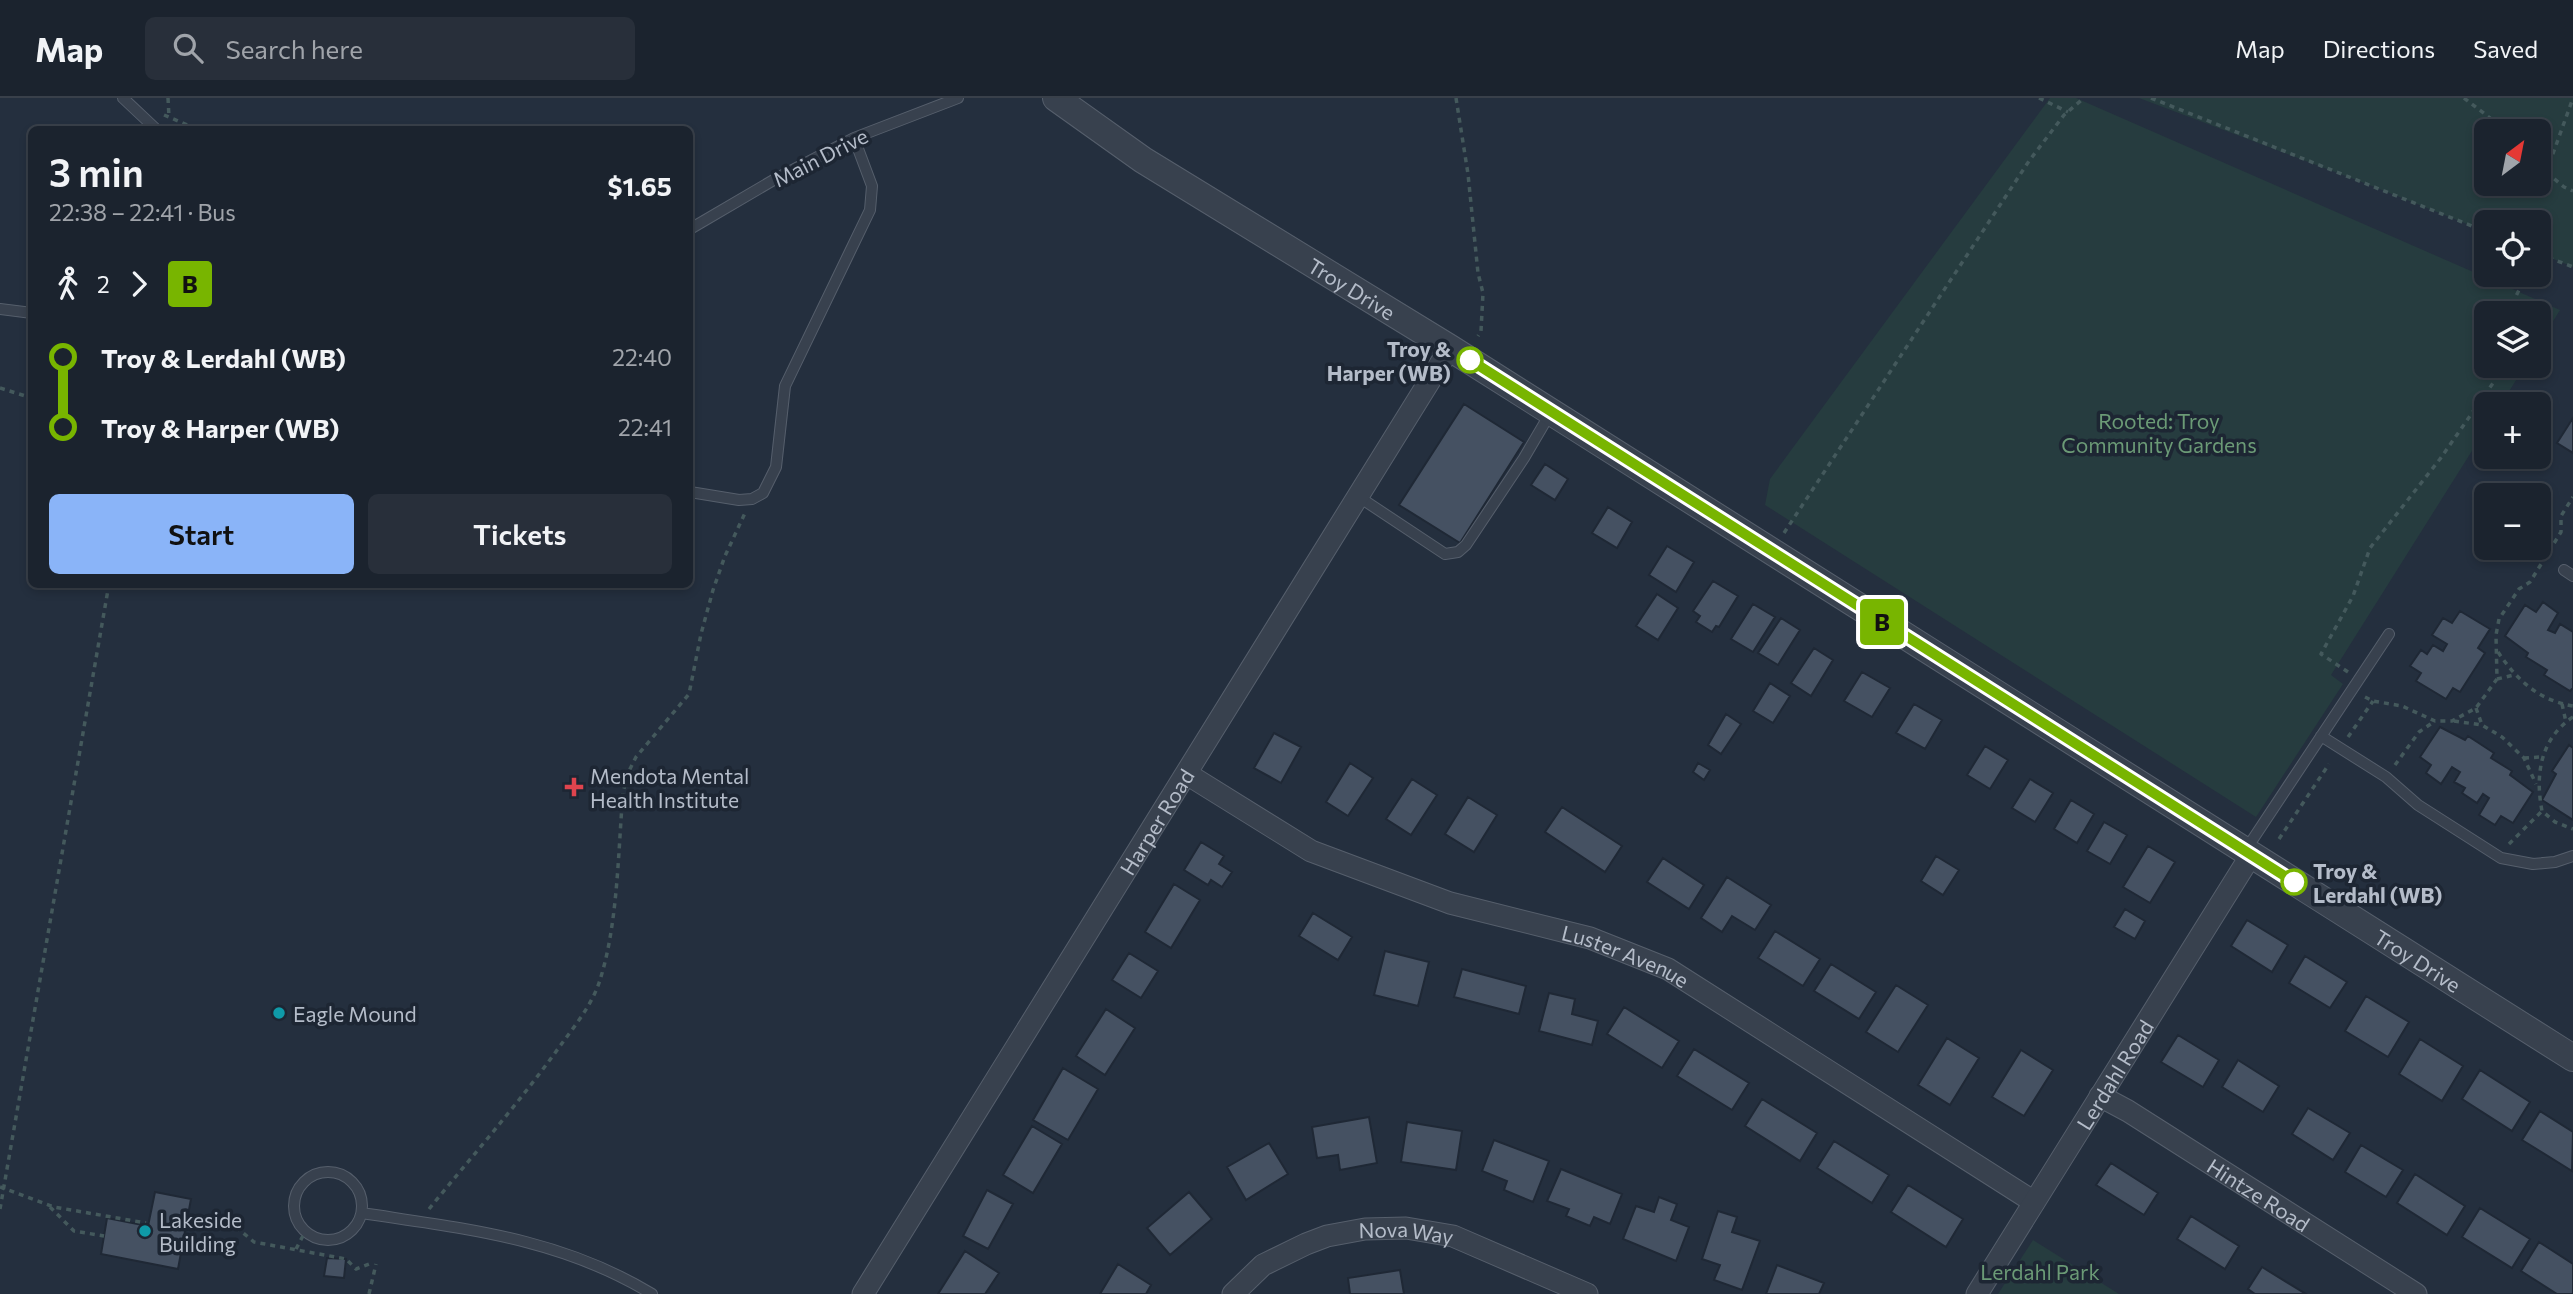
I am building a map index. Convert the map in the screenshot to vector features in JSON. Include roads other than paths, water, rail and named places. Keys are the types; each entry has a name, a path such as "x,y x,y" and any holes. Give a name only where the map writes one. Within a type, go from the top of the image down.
{"street":[{"name":"Troy Drive","path":"1056,98 1143,160 1450,348 2573,1058"},
{"name":"Harper Road","path":"863,1294 1356,495 1450,348"},
{"name":"Luster Avenue","path":"1186,774 1311,851 1450,903 1590,938 1668,969 2034,1202"},
{"name":"Lerdahl Road","path":"1977,1294 2248,853"},
{"name":"Hintze Road","path":"2100,1096 2128,1111 2416,1294"},
{"name":"Nova Way","path":"1233,1294 1264,1265 1306,1244 1327,1236 1364,1229 1406,1228 1453,1236 1587,1294"}],"lane":[{"path":"123,98 153,126"},
{"name":"Main Drive","path":"693,227 777,178 854,138 958,98"},
{"path":"693,492 739,500 752,499 763,493 776,467 785,386 870,210 872,186 854,138"},
{"path":"0,309 28,312"},
{"path":"1356,495 1445,554 1458,552 1466,545 1502,491 1551,412"},
{"path":"2248,853 2389,634"},
{"path":"2321,736 2386,778 2417,805 2501,858 2533,863 2555,862 2573,856"},
{"path":"334,1172 353,1182 363,1202 362,1213 351,1232 342,1238 323,1241 305,1233 298,1224 294,1202 303,1182 312,1176 334,1172"},
{"path":"362,1213 493,1234 561,1250 652,1294"}],"place":[{"name":"Troy & Harper (WB)","path":"1470,360"},
{"name":"Mendota Mental Health Institute","path":"574,787"},
{"name":"Troy & Lerdahl (WB)","path":"2294,882"},
{"name":"Eagle Mound","path":"279,1013"},
{"name":"Lakeside Building","path":"145,1231"}],"park label":[{"name":"Rooted: Troy Community Gardens","path":"2159,432"},
{"name":"Lerdahl Park","path":"2040,1271"}]}
